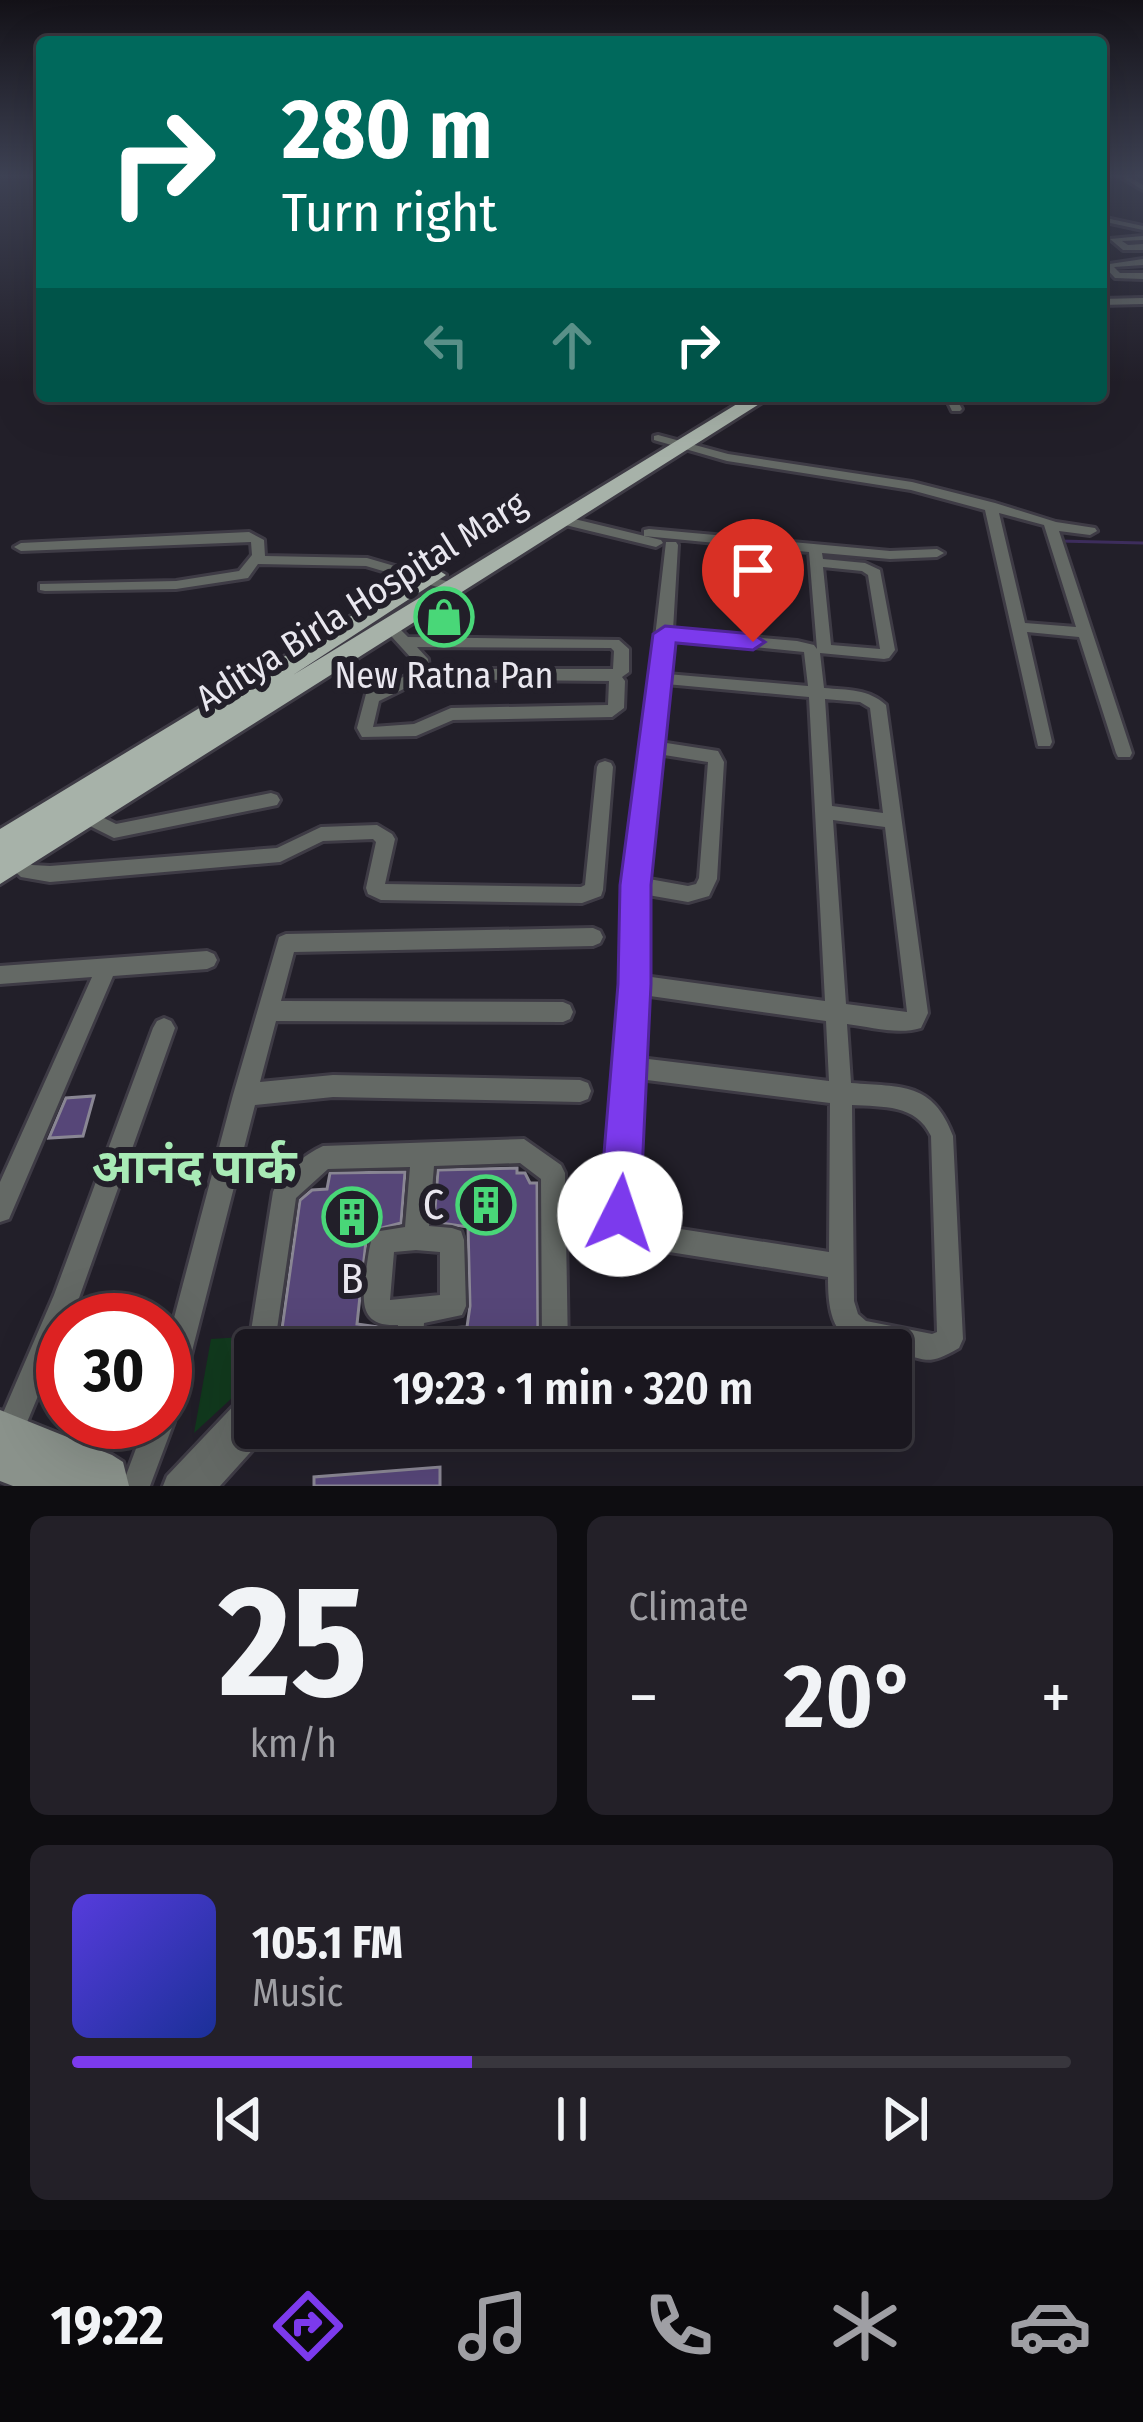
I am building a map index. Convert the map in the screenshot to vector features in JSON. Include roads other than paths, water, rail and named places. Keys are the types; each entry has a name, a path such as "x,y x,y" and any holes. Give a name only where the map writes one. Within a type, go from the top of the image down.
{"main road":[{"name":"Aditya Birla Hospital Marg","path":"4,856 740,402"},
{"name":"Aditya Birla Hospital Marg","path":"4,856 86,817 399,634 440,583 563,516 670,441"}],"street":[{"path":"1111,255 1143,254"},
{"path":"1107,265 1143,254"},
{"path":"1107,266 1120,276 1143,276"},
{"path":"1107,302 1143,301"},
{"path":"953,402 956,409"},
{"path":"670,441 727,457 912,486 1054,526 1090,531"},
{"path":"991,506 1044,742"},
{"path":"563,516 647,537 815,555 937,553"},
{"path":"1054,526 1124,753"},
{"path":"21,547 249,536 257,540 256,558 243,575 176,585 45,587"},
{"path":"647,537 670,537 680,545 671,545 635,885 620,1214 626,1228 638,1235 841,1266"},
{"path":"815,555 874,573 888,650 884,654 825,649 815,555"},
{"path":"256,558 367,562 440,583"},
{"path":"1018,627 1087,633"},
{"path":"399,634 420,659 422,674"},
{"path":"399,634 614,643 622,649 618,675 422,674 372,698 368,733 416,730 451,714 612,711 617,681"},
{"path":"630,1067 841,1093 925,1104 937,1115 950,1339 934,1348 860,1333 847,1322 841,1301 841,1093 839,1013 813,693 814,655 809,649 665,634"},
{"path":"634,984 904,1022 914,1021 918,1012 878,705 863,698 658,678"},
{"path":"635,885 688,894 702,890 708,879 716,762 712,755 648,746"},
{"path":"4,856 28,872 50,874 280,855 321,834 377,832 386,839 375,888 381,892 582,895 593,890 605,767"},
{"path":"86,817 114,831 271,800"},
{"path":"823,812 894,821"},
{"path":"192,1297 281,950 291,940 593,937"},
{"path":"0,975 207,960"},
{"path":"0,1210 106,968"},
{"path":"267,1012 563,1012"},
{"path":"2,1444 66,1298 164,1028"},
{"path":"244,1095 333,1086 580,1091"},
{"path":"265,1329 285,1192 323,1158 524,1150 554,1173 554,1329"},
{"path":"416,1238 423,1154"},
{"path":"416,1238 452,1240 453,1306 444,1311 383,1313 376,1309 375,1300 383,1241 416,1238"},
{"path":"411,1329 412,1312"},
{"path":"177,1486 234,1426"},
{"path":"2,1444 64,1486"},
{"path":"2,1444 97,1470 108,1477 108,1486"},
{"path":"136,1486 150,1449"},
{"path":"201,1486 235,1449"}],"waterway":[{"path":"1059,541 1143,543"}],"place":[{"name":"New Ratna Pan","path":"444,617"},
{"name":"C","path":"486,1205"},
{"name":"B","path":"352,1217"}],"district":[{"name":"आनंद पार्क","path":"194,1167"}]}
